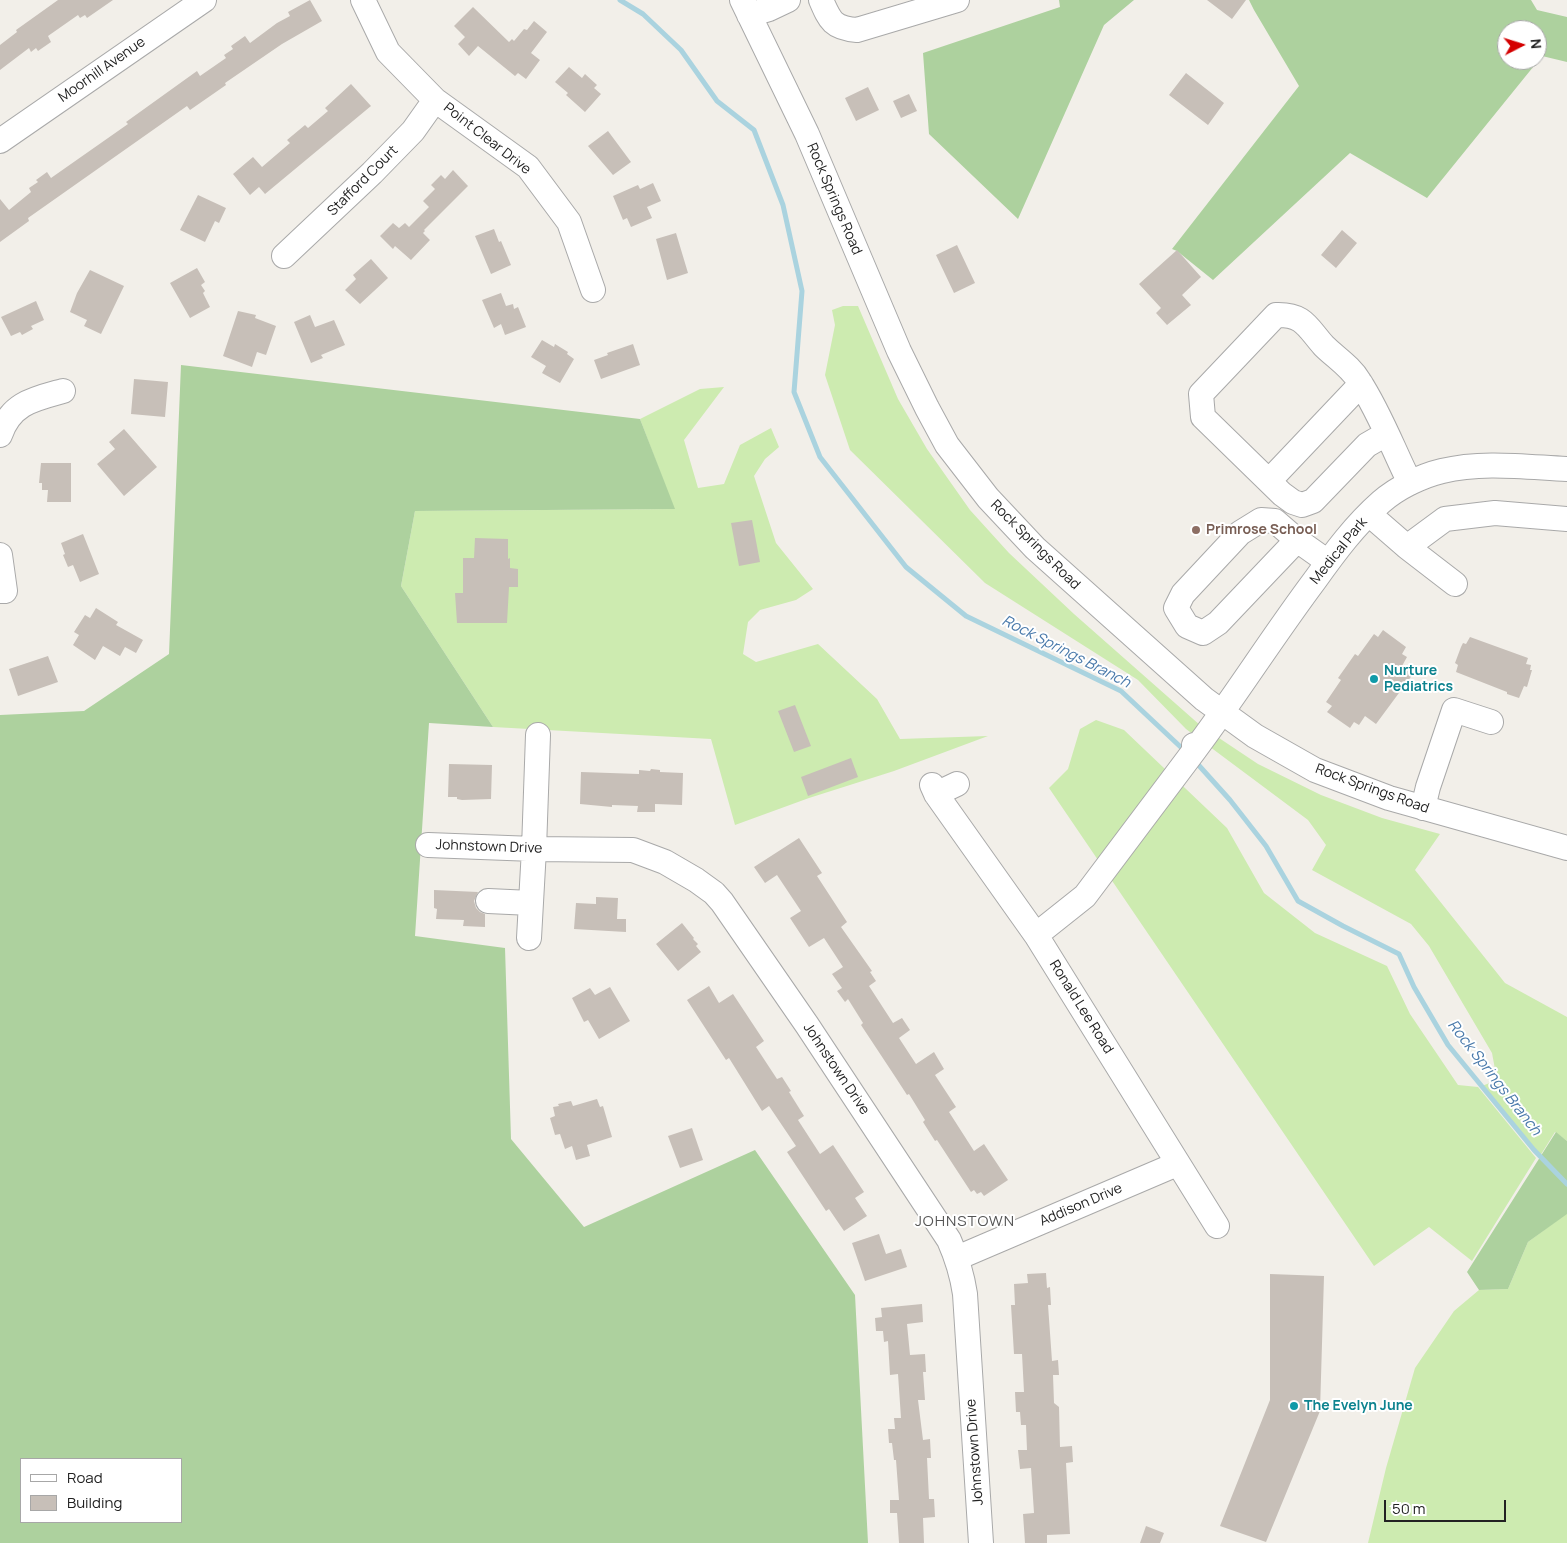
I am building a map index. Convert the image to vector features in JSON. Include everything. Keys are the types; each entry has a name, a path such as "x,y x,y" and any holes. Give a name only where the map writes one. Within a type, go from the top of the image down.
{"street":[{"name":"Moorhill Avenue","path":"0,141 204,0"},
{"name":"Point Clear Drive","path":"363,0 388,52 436,100 528,168 569,222 593,290"},
{"path":"746,7 769,9 788,0"},
{"path":"821,0 829,19 842,28 857,30 957,0"},
{"name":"Rock Springs Road","path":"746,7 806,134 899,351 927,408 948,444 988,498 1050,563 1204,699 1255,736 1315,770 1388,798 1567,848"},
{"name":"Stafford Court","path":"284,256 413,132 436,100"},
{"path":"1386,434 1367,445 1313,501 1302,505 1293,502 1282,494 1203,417 1201,394 1276,315 1290,314 1303,321 1359,380 1372,402 1410,483"},
{"path":"1269,481 1361,384"},
{"path":"0,435 3,427 19,406 63,391"},
{"name":"Medical Park","path":"1036,935 1086,896 1194,748 1223,713 1328,562 1351,532 1383,500 1410,483 1441,471 1469,466 1567,469"},
{"path":"1407,547 1444,519 1495,513 1567,519"},
{"path":"1369,514 1407,547 1455,584"},
{"path":"1297,540 1218,623 1203,633 1187,626 1176,608 1183,594 1240,533 1261,520 1275,521 1297,540 1328,562"},
{"path":"0,555 5,591 0,591"},
{"path":"1423,808 1428,787 1454,710 1491,722"},
{"path":"529,938 538,735"},
{"name":"Ronald Lee Road","path":"957,784 934,789 1036,935 1217,1226"},
{"name":"Johnstown Drive","path":"428,845 633,850 665,862 714,893 734,918 949,1240 957,1258 963,1277 965,1294 981,1543"},
{"path":"488,901 531,903"},
{"name":"Addison Drive","path":"957,1258 1177,1164"}],"green space":[{"path":"1059,0 1134,0 1104,25 1018,219 929,134 923,53 1060,7"},
{"path":"1249,0 1531,0 1537,10 1567,17 1567,62 1547,57 1547,20 1497,20 1497,70 1531,70 1427,198 1350,153 1213,280 1172,249 1299,86"},
{"path":"843,306 858,306 898,399 927,449 970,510 1009,553 1074,614 1201,726 1258,764 1321,795 1382,818 1440,834 1415,870 1505,983 1567,1017 1567,1141 1555,1132 1540,1156 1482,1086 1497,1080 1492,1053 1429,946 1411,924 1312,870 1326,845 1308,820 1186,729 1138,680 985,583 850,450 825,375 835,325 832,310"},
{"path":"181,365 640,419 675,509 415,511 401,586 493,727 429,723 415,936 505,948 511,1139 584,1227 755,1150 855,1295 868,1543 0,1543 0,715 84,711 169,654"},
{"path":"724,387 684,440 698,488 724,484 740,445 771,428 779,447 765,459 754,476 776,543 813,589 796,600 760,610 748,622 743,654 756,662 818,644 877,699 900,739 988,736 894,771 809,798 735,825 711,739 493,727 401,586 415,511 674,509 640,419 700,389"},
{"path":"1096,720 1124,730 1227,828 1264,893 1315,933 1387,966 1410,1014 1458,1085 1478,1087 1536,1158 1472,1261 1429,1227 1374,1266 1049,788 1068,769 1080,729"},
{"path":"1556,1132 1567,1141 1567,1214 1528,1242 1508,1289 1479,1290 1467,1272"},
{"path":"1567,1213 1567,1543 1368,1543 1386,1468 1415,1368 1454,1311 1479,1290 1508,1289 1528,1242"}],"building":[{"path":"58,0 113,0 87,18 85,15 80,18 78,15 48,36 51,42 38,51 36,48 31,52 29,48 0,70 0,45 17,32 16,30"},
{"path":"310,0 322,21 282,44 225,83 226,85 190,110 187,106 28,218 29,221 0,242 0,199 9,210 31,192 29,188 47,172 51,178 128,124 126,122 197,71 200,76 226,58 224,55 233,49 231,46 245,36 250,43 290,16 288,12"},
{"path":"1207,0 1246,0 1232,19"},
{"path":"473,7 509,42 512,39 514,41 534,21 547,32 531,53 540,60 526,79 518,73 515,76 478,46 469,56 458,44 465,37 454,26"},
{"path":"569,67 582,78 585,74 597,85 594,88 601,94 585,112 555,82"},
{"path":"1186,73 1224,103 1208,125 1169,95"},
{"path":"351,84 371,106 265,194 259,187 250,195 233,174 253,157 262,167 290,143 287,140 305,125 308,128 328,111 325,108"},
{"path":"868,87 879,110 856,121 845,98"},
{"path":"909,94 917,111 901,118 893,101"},
{"path":"608,131 631,162 613,175 588,146"},
{"path":"453,170 468,186 424,230 423,233 430,240 411,260 395,246 393,249 380,236 393,223 399,228 405,223 409,227 429,207 423,201 435,189 431,185 441,175 445,179"},
{"path":"653,183 661,201 647,207 652,218 631,227 627,218 623,220 613,196 638,185 640,189"},
{"path":"198,195 226,208 219,223 215,221 205,242 180,230"},
{"path":"494,229 511,265 491,274 475,236"},
{"path":"1342,230 1357,243 1336,268 1321,255"},
{"path":"676,233 688,273 667,280 656,239"},
{"path":"957,245 975,283 954,293 936,255"},
{"path":"1177,250 1201,277 1182,295 1191,305 1167,325 1156,313 1161,308 1139,284"},
{"path":"371,259 388,278 360,304 345,290 356,279 353,275"},
{"path":"197,268 205,282 201,285 210,307 190,318 170,283"},
{"path":"90,270 124,286 101,334 84,326 87,320 70,312 77,293"},
{"path":"501,293 506,306 513,304 514,309 518,307 526,327 505,335 501,324 494,328 482,300"},
{"path":"36,301 44,320 31,326 33,329 22,335 20,332 11,336 1,317"},
{"path":"238,311 256,315 255,318 276,326 266,355 257,352 252,367 223,356"},
{"path":"310,315 315,327 334,320 345,345 321,355 323,358 311,363 294,322"},
{"path":"542,340 554,347 555,344 568,352 567,354 574,359 560,383 542,373 546,366 531,357"},
{"path":"633,344 640,365 601,379 594,360 608,355 607,353"},
{"path":"134,379 168,382 165,417 131,414"},
{"path":"124,429 157,467 124,496 97,464 115,449 109,442"},
{"path":"41,463 71,463 71,502 47,502 48,490 42,490 42,483 39,483"},
{"path":"752,520 760,562 739,566 731,523"},
{"path":"83,534 99,574 80,582 73,565 68,567 61,543"},
{"path":"475,538 508,539 508,559 510,558 510,568 518,569 518,587 509,587 507,623 457,623 455,593 463,593 463,558 474,558"},
{"path":"96,608 118,622 116,625 143,640 136,653 125,647 120,656 103,646 95,660 73,645 79,635 74,632 85,615 90,618"},
{"name":"Nurture Pediatrics","path":"1383,630 1406,647 1402,654 1407,657 1402,666 1413,674 1376,724 1365,716 1359,725 1354,722 1350,728 1327,712 1332,706 1326,702 1341,680 1338,678 1355,654 1358,656 1374,634 1378,637"},
{"path":"1470,637 1528,658 1526,664 1531,665 1530,670 1532,670 1527,687 1524,686 1519,698 1456,672 1458,665 1455,663 1461,647 1463,643 1466,644"},
{"path":"48,656 58,682 18,696 9,669"},
{"path":"795,705 811,746 794,752 778,711"},
{"path":"851,758 858,777 808,796 801,777"},
{"path":"449,764 492,765 491,799 462,800 457,799 457,797 448,797"},
{"path":"651,769 660,770 660,772 683,773 682,805 655,804 655,812 637,812 638,806 612,805 612,807 580,804 581,772 639,774 639,770 650,771"},
{"path":"799,838 822,873 817,876 847,922 841,927 872,971 870,972 876,981 869,986 893,1023 902,1018 910,1030 899,1038 916,1064 934,1052 944,1069 935,1075 956,1107 949,1112 974,1151 984,1144 1008,1180 984,1196 981,1192 977,1194 974,1190 971,1192 937,1140 935,1141 909,1094 907,1095 861,1025 863,1023 848,999 845,1002 837,991 842,988 832,974 843,967 824,938 809,947 790,918 801,911 777,875 765,883 754,867"},
{"path":"434,890 478,892 474,901 476,908 485,914 485,927 463,926 464,920 436,919 437,909 434,908"},
{"path":"596,897 618,898 617,919 626,919 626,932 574,929 576,903 596,904"},
{"path":"682,923 698,944 696,946 701,952 678,971 656,944"},
{"path":"709,986 719,1003 733,994 764,1041 756,1047 777,1079 782,1077 791,1091 789,1092 804,1116 798,1120 820,1154 833,1145 864,1192 855,1198 867,1216 844,1231 829,1209 826,1211 787,1152 796,1146 769,1106 762,1111 729,1058 726,1060 687,1000"},
{"path":"610,987 630,1021 599,1039 588,1020 584,1022 572,998 590,988 595,995"},
{"path":"597,1099 600,1107 603,1106 612,1137 587,1145 590,1156 576,1160 572,1146 565,1149 560,1134 555,1135 550,1118 555,1116 553,1107 571,1101 573,1106"},
{"path":"692,1128 703,1160 680,1168 668,1136"},
{"path":"879,1234 886,1254 901,1249 907,1267 865,1281 852,1243"},
{"path":"1046,1273 1047,1288 1050,1287 1051,1305 1048,1305 1052,1361 1058,1360 1059,1375 1053,1375 1054,1403 1059,1407 1060,1447 1072,1446 1073,1462 1066,1463 1070,1534 1047,1535 1047,1543 1025,1543 1023,1514 1034,1513 1031,1468 1020,1469 1018,1450 1027,1450 1026,1425 1021,1425 1020,1412 1016,1412 1015,1392 1024,1392 1022,1354 1014,1354 1011,1305 1015,1305 1014,1284 1028,1283 1027,1274"},
{"name":"The Evelyn June","path":"1270,1274 1324,1276 1320,1411 1266,1542 1220,1526 1270,1400"},
{"path":"922,1304 923,1322 907,1324 910,1355 925,1354 926,1372 923,1372 925,1400 918,1400 923,1440 930,1439 931,1458 927,1458 929,1499 934,1499 935,1517 923,1518 924,1543 899,1543 897,1513 890,1513 890,1500 899,1500 896,1460 894,1460 892,1443 889,1443 888,1429 895,1429 894,1418 901,1418 898,1374 890,1375 888,1341 884,1342 883,1331 876,1331 875,1318 882,1317 881,1308"},
{"path":"1146,1526 1164,1533 1160,1543 1140,1543"}],"waterway":[{"name":"Rock Springs Branch","path":"620,0 643,14 681,50 717,101 754,130 783,205 802,291 794,392 820,457 906,567 966,616 1121,691 1186,752"},
{"name":"Rock Springs Branch","path":"1194,760 1230,800 1266,846 1298,901 1399,954 1414,987 1448,1045 1534,1150 1567,1184"}],"place":[{"name":"Primrose School","path":"1196,530"},
{"name":"Nurture Pediatrics","path":"1374,679"},
{"name":"The Evelyn June","path":"1294,1406"}],"district":[{"name":"JOHNSTOWN","path":"965,1222"}]}
